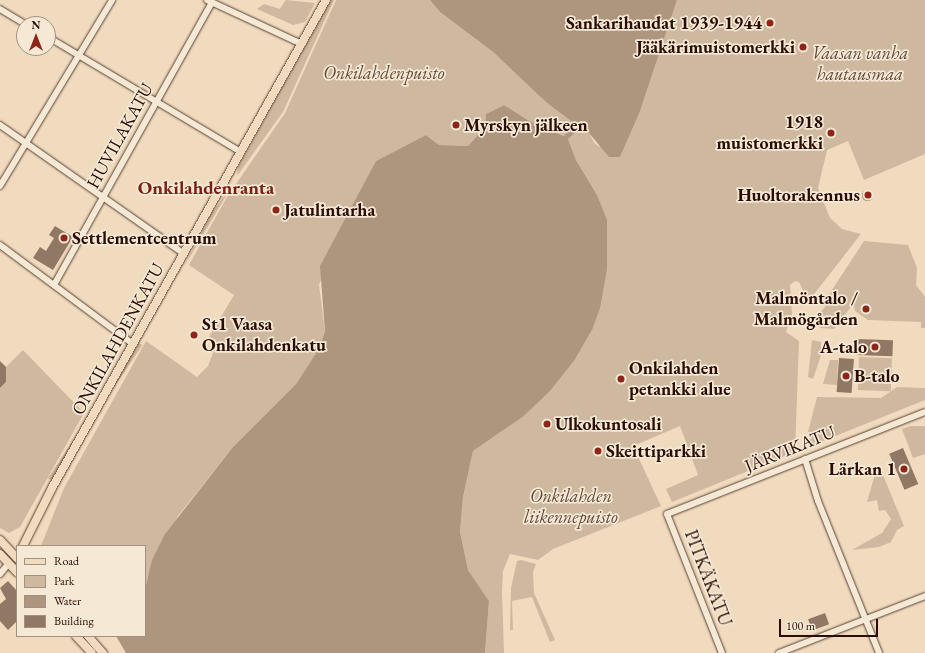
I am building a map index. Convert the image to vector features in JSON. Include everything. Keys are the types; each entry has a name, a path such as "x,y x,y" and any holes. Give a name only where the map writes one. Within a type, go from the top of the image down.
{"main road":[{"name":"ONKILAHDENKATU","path":"24,545 133,344 326,0"},
{"path":"0,540 16,556 9,563"},
{"path":"0,554 16,571"},
{"path":"77,637 92,653"},
{"path":"89,637 103,653"}],"street":[{"path":"0,186 112,0"},
{"path":"209,1 302,44"},
{"name":"HUVILAKATU","path":"54,285 156,102 209,1"},
{"path":"0,9 16,19"},
{"path":"56,43 241,152"},
{"path":"0,125 184,254"},
{"path":"0,245 133,344"},
{"name":"JÄRVIKATU","path":"667,514 925,412"},
{"path":"805,459 817,494 879,653"},
{"name":"PITKÄKATU","path":"667,514 722,653"},
{"path":"0,574 9,563"},
{"path":"779,653 925,596"}],"green space":[{"path":"286,0 315,3 305,22 293,25 257,9 264,4 280,9"},
{"path":"331,0 334,0 283,112 237,176 238,167"},
{"name":"Onkilahdenpuisto","path":"336,0 430,0 440,12 493,52 547,103 575,124 565,136 531,122 504,105 486,114 485,127 468,146 439,145 426,135 376,161 340,231 319,285 325,331 320,347 296,384 233,447 178,516 148,576 146,585 146,545 41,545 64,488 146,341 197,377 208,366 217,343 209,337 234,295 189,265 227,197 285,113"},
{"path":"677,0 925,0 925,154 864,180 848,141 827,150 818,188 830,218 842,229 861,234 811,298 806,297 799,282 795,281 790,285 792,314 786,332 799,341 795,452 672,502 666,489 698,475 680,426 633,446 661,506 553,549 538,560 510,554 503,571 502,592 504,653 485,653 489,601 468,570 460,532 463,497 473,451 524,416 550,391 574,361 592,330 597,195 576,160 568,139 579,129 589,133 595,144 620,157 639,114"},
{"path":"225,195 226,196 185,265 211,214"},
{"path":"864,241 908,245 917,268 916,285 925,297 925,328 921,328 921,322 868,320 855,311 854,303 834,329 820,328 816,317 825,307 828,296"},
{"path":"812,340 821,342 821,355 813,379 808,377"},
{"path":"139,343 142,345 51,480 48,478"},
{"path":"23,350 84,413 20,527 9,533 0,528 0,388 6,382 6,367"},
{"path":"859,357 892,358 891,391 858,390"},
{"path":"830,360 838,360 837,385 823,384"},
{"path":"897,387 925,388 925,400 808,447 808,432 817,397 881,398"},
{"path":"911,426 925,426 925,454 913,458 902,429"},
{"path":"876,471 883,475 904,526 897,530 891,542 879,547 852,550 882,533 891,519 885,510 879,511 877,500 867,502"},
{"path":"521,560 536,564 533,572 534,593 555,640 550,642 532,597 512,601 513,630 510,630 511,588 517,561"}],"water":[{"path":"430,0 677,0 639,114 620,157 609,157 589,133 579,129 568,139 576,160 597,195 607,220 607,269 600,308 592,330 574,361 550,391 524,416 473,451 463,497 460,532 468,570 489,601 485,653 126,653 117,637 146,637 146,585 152,560 165,534 233,447 296,384 320,347 325,331 320,266 376,161 426,135 439,145 468,146 485,127 486,114 504,105 531,122 564,136 575,124 547,103 493,52 440,12"}],"building":[{"name":"Huoltorakennus","path":"865,190 869,190 871,191 871,199 865,200 862,197 862,193"},
{"path":"55,226 73,237 53,270 33,258 40,247 46,251 54,238 49,235"},
{"name":"A-talo","path":"857,339 893,340 892,356 856,355"},
{"name":"B-talo","path":"839,358 854,359 852,393 837,392"},
{"path":"0,361 6,367 6,382 0,388"},
{"name":"Lärkan 1","path":"903,448 918,484 904,490 889,454"},
{"path":"8,581 16,590 16,622 8,630 0,621 0,604 6,599 0,588"},
{"path":"825,613 829,624 812,630 808,619"}],"place":[{"name":"Sankarihaudat 1939-1944","path":"770,23"},
{"name":"Jääkärimuistomerkki","path":"803,47"},
{"name":"Myrskyn jälkeen","path":"456,125"},
{"name":"1918 muistomerkki","path":"831,133"},
{"name":"Huoltorakennus","path":"868,195"},
{"name":"Jatulintarha","path":"276,210"},
{"name":"Settlementcentrum","path":"64,238"},
{"name":"Malmöntalo / Malmögården","path":"866,309"},
{"name":"St1 Vaasa Onkilahdenkatu","path":"194,335"},
{"name":"A-talo","path":"875,347"},
{"name":"B-talo","path":"846,376"},
{"name":"Onkilahden petankki alue","path":"621,379"},
{"name":"Ulkokuntosali","path":"547,424"},
{"name":"Skeittiparkki","path":"598,451"},
{"name":"Lärkan 1","path":"904,469"}],"district":[{"name":"Onkilahdenranta","path":"206,188"}],"park label":[{"name":"Vaasan vanha hautausmaa","path":"860,64"},
{"name":"Onkilahden liikennepuisto","path":"571,507"}]}
